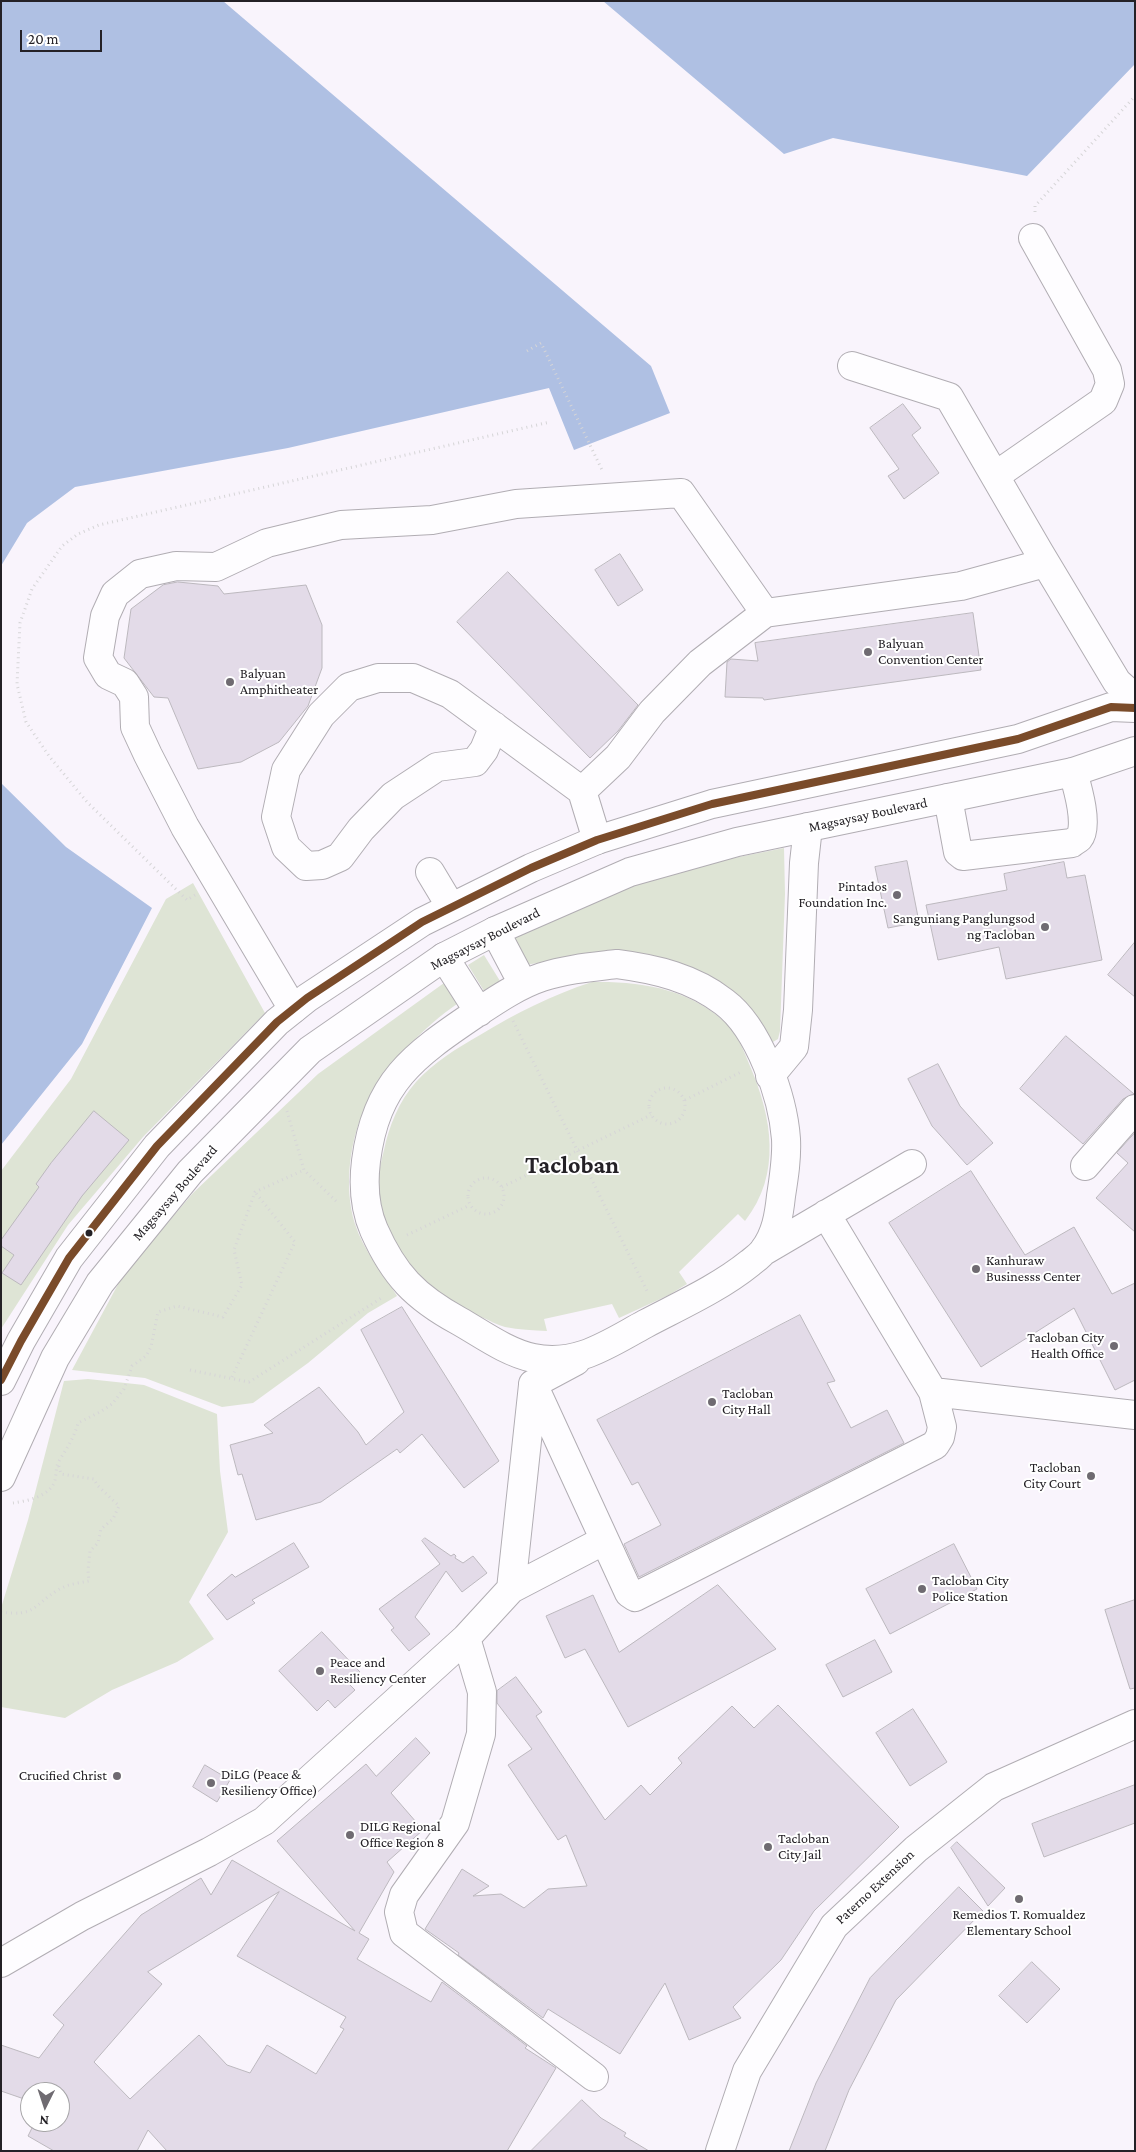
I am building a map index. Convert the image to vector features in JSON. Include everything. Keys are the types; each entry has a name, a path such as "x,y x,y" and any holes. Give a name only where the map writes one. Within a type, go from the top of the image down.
{"main road":[{"path":"994,476 1103,401 1110,384 1108,370 1033,238"},
{"path":"852,366 949,397 1045,563 1117,682 1135,698"},
{"path":"293,1009 185,827 148,755 135,727 134,697 125,683 108,675 98,658 104,616 115,594 140,574 176,566 216,566 267,543 341,525 432,520 516,504 681,493 765,613"},
{"path":"582,791 618,757 652,712 700,663 765,613 962,586 1045,563"},
{"path":"494,726 484,750 475,762 437,767 393,796 360,829 340,857 322,865 306,866 286,847 276,817 286,770 321,715 349,687 378,678 413,678 450,694 494,726 582,791 611,880"},
{"path":"1,1381 21,1341 69,1258 157,1146 265,1033 293,1009 422,922 531,868 597,840 724,800 1018,739 1111,707 1135,708"},
{"name":"Magsaysay Boulevard","path":"1,1477 55,1358 100,1283 184,1179 310,1050 444,957 495,931 630,872 737,842 1122,762 1135,751"},
{"path":"939,756 958,852 962,856 1072,842 1079,838 1082,831 1080,795 1073,772"},
{"path":"767,1068 794,1047 798,1010 808,827"},
{"path":"430,872 495,931 501,998"},
{"path":"422,922 444,957 501,998"},
{"path":"591,1353 561,1361 520,1355 441,1312 405,1283 382,1246 370,1220 365,1202 364,1174 372,1125 392,1086 408,1065 428,1046 501,998 542,977 572,969 617,964 651,968 670,974 692,982 726,1003 748,1028 767,1068 781,1106 784,1124 786,1164 776,1230 764,1251"},
{"path":"1085,1166 1135,1109"},
{"path":"533,1384 732,1277 764,1251 912,1164"},
{"path":"533,1384 603,1541 629,1593 635,1597 935,1445 940,1437 942,1427 933,1392 826,1214"},
{"path":"511,1589 533,1384"},
{"path":"933,1392 1135,1415"},
{"path":"1,1963 82,1916 209,1852 264,1821 466,1638 511,1589 603,1541"},
{"path":"466,1638 482,1692 481,1734 456,1823 404,1895 399,1912 404,1934 594,2077"},
{"name":"Paterno Extension","path":"720,2151 747,2071 834,1926 916,1849 994,1786 1135,1724"}],"path":[{"path":"1033,238 1035,206 1135,96"},
{"path":"527,350 541,343 615,497"},
{"path":"501,998 660,1316"},
{"path":"685,1100 767,1068"},
{"path":"671,1088 682,1095 685,1100 685,1112 678,1122 660,1124 651,1115 649,1104 651,1098 659,1090 671,1088"},
{"path":"13,1503 38,1497 49,1490 54,1483 58,1463 68,1448 78,1423 112,1404 124,1389 132,1366 146,1356 151,1347 158,1312 177,1306 223,1317 242,1285 234,1250 255,1192 304,1170 286,1108"},
{"path":"502,1187 651,1115"},
{"path":"490,1178 496,1180 502,1187 505,1196 504,1202 496,1212 484,1215 473,1210 470,1205 468,1200 470,1188 478,1180 490,1178"},
{"path":"232,1377 294,1242 255,1192"},
{"path":"382,1246 470,1205"},
{"path":"190,1370 232,1377 249,1382 405,1283"},
{"path":"1,1612 13,1613 34,1610 59,1589 89,1581 90,1551 98,1543 101,1529 116,1515 119,1506 97,1485 94,1479 61,1474 58,1463"}],"green space":[{"path":"784,848 785,894 780,1031 778,1039 773,1042 750,1009 689,968 670,960 648,954 604,951 526,965 514,938 620,891 678,869"},
{"path":"193,883 265,1013 143,1137 68,1225 1,1329 1,1171 71,1079 166,899"},
{"path":"484,955 500,981 484,991 468,965"},
{"path":"592,982 629,983 665,990 699,1003 715,1013 729,1026 744,1051 764,1105 770,1145 769,1165 757,1203 745,1221 738,1214 679,1272 687,1284 669,1295 619,1318 612,1304 544,1319 547,1331 505,1327 464,1309 448,1299 419,1274 396,1245 381,1210 378,1195 379,1172 386,1141 396,1114 410,1089 438,1062 463,1045 521,1012"},
{"path":"444,983 457,1004 419,1035 384,1074 362,1115 350,1162 349,1194 355,1224 368,1252 397,1296 368,1313 308,1363 253,1403 222,1407 145,1378 72,1370 123,1275 193,1193 318,1074"},
{"path":"88,1379 144,1385 217,1414 220,1471 228,1532 189,1602 214,1639 177,1662 112,1690 65,1718 1,1707 1,1608 28,1520 64,1381"}],"water":[{"path":"1,1 223,1 651,366 670,413 574,450 549,388 288,448 75,487 27,523 1,566"},
{"path":"603,1 1135,1 1135,64 1027,176 833,138 784,154"},
{"path":"1,783 66,847 152,908 82,1044 1,1145"}],"building":[{"path":"903,404 921,428 912,435 939,473 904,499 888,476 899,469 870,428"},
{"path":"620,554 643,590 618,606 595,570"},
{"path":"508,572 638,705 618,731 590,758 457,622"},
{"name":"Balyuan Amphitheater","path":"178,582 218,586 224,594 306,585 322,625 322,668 308,706 279,742 241,762 198,769 168,698 154,697 124,658 131,609 163,585"},
{"name":"Balyuan Convention Center","path":"973,613 981,670 764,700 763,698 725,697 727,662 731,659 758,661 755,643"},
{"name":"Pintados Foundation Inc.","path":"907,861 919,922 888,928 875,867"},
{"name":"Sanguniang Panglungsod ng Tacloban","path":"1064,862 1067,878 1085,875 1102,960 1006,979 999,947 938,960 926,905 1007,890 1004,874"},
{"path":"1135,942 1135,997 1108,975"},
{"path":"1066,1036 1134,1094 1123,1099 1083,1144 1020,1089"},
{"path":"938,1064 960,1106 993,1143 967,1165 932,1126 908,1079"},
{"path":"94,1111 129,1140 82,1196 21,1285 2,1273 14,1255 1,1246 1,1240 39,1187 36,1184 51,1163"},
{"path":"1135,1133 1135,1232 1096,1198 1128,1163 1117,1153"},
{"name":"Kanhuraw Businesss Center","path":"971,1171 1025,1255 1074,1227 1112,1294 1135,1283 1135,1380 1115,1390 1074,1308 981,1367 889,1223"},
{"path":"402,1307 499,1461 464,1488 422,1434 400,1453 397,1449 321,1502 256,1520 242,1474 238,1475 230,1445 273,1433 264,1425 319,1387 358,1432 366,1445 404,1412 361,1330"},
{"path":"800,1315 835,1381 827,1383 851,1428 887,1410 904,1443 639,1577 624,1544 661,1525 638,1482 632,1485 597,1420"},
{"path":"425,1538 451,1556 454,1554 455,1558 463,1563 473,1556 487,1573 462,1592 446,1571 415,1617 430,1634 409,1651 391,1630 394,1628 379,1609 440,1564 422,1541"},
{"path":"294,1543 309,1567 252,1600 255,1603 227,1620 207,1595 232,1574 235,1577"},
{"name":"Tacloban City Police Station","path":"954,1544 977,1589 890,1634 866,1589"},
{"path":"718,1585 776,1649 628,1727 585,1649 565,1658 546,1616 593,1595 619,1652"},
{"path":"1135,1600 1135,1688 1130,1689 1105,1610"},
{"name":"Peace and Resiliency Center","path":"322,1632 360,1672 348,1683 355,1690 335,1708 328,1700 317,1711 279,1671"},
{"path":"875,1640 892,1672 843,1697 826,1665"},
{"path":"516,1677 542,1712 536,1716 605,1820 641,1785 650,1795 682,1763 678,1758 732,1706 754,1728 778,1705 899,1827 814,1911 781,1960 733,2007 741,2018 689,2040 665,1983 620,2054 548,2009 543,2018 425,1929 462,1869 489,1886 473,1896 501,1894 524,1908 548,1889 587,1886 566,1835 558,1840 508,1765 532,1749 497,1703 497,1691"},
{"path":"913,1709 947,1762 910,1786 876,1733"},
{"path":"416,1738 430,1753 391,1793 423,1830 387,1862 394,1872 359,1933 369,1939 357,1959 431,2002 442,1982 527,2046 525,2048 556,2068 507,2151 167,2151 148,2130 137,2151 54,2151 28,2136 30,2132 70,2132 70,2082 20,2082 20,2098 1,2091 1,2045 39,2058 64,2025 53,2015 141,1915 201,1878 211,1895 232,1860 355,1931 277,1841 366,1764 376,1776","holes":["279,1892 237,1956 346,2017 340,2027 344,2029 316,2074 267,2045 250,2073 227,2065 199,2035 130,2099 94,2062 162,1984 148,1972"]},
{"name":"DiLG (Peace & Resiliency Office)","path":"205,1765 230,1780 217,1802 193,1787"},
{"path":"1135,1785 1135,1823 1044,1857 1032,1824"},
{"path":"957,1842 1005,1888 988,1906 951,1848"},
{"path":"959,1887 983,1911 896,2000 849,2090 825,2151 789,2151 816,2083 870,1978"},
{"path":"1032,1962 1060,1989 1027,2023 999,1996"},
{"path":"582,2100 601,2118 626,2133 624,2136 649,2151 531,2151"}],"transit line":[{"path":"1,1380 21,1341 69,1258 157,1146 277,1022 307,998 422,922 531,868 597,840 712,804 1018,739 1111,707 1135,708"}],"place":[{"name":"Balyuan Convention Center","path":"868,652"},
{"name":"Balyuan Amphitheater","path":"230,682"},
{"name":"Pintados Foundation Inc.","path":"897,895"},
{"name":"Sanguniang Panglungsod ng Tacloban","path":"1045,927"},
{"name":"Kanhuraw Businesss Center","path":"976,1269"},
{"name":"Tacloban City Health Office","path":"1114,1346"},
{"name":"Tacloban City Hall","path":"712,1402"},
{"name":"Tacloban City Court","path":"1091,1476"},
{"name":"Tacloban City Police Station","path":"922,1589"},
{"name":"Peace and Resiliency Center","path":"320,1671"},
{"name":"Crucified Christ","path":"117,1776"},
{"name":"DiLG (Peace & Resiliency Office)","path":"211,1783"},
{"name":"DILG Regional Office Region 8","path":"350,1835"},
{"name":"Tacloban City Jail","path":"768,1847"},
{"name":"Remedios T. Romualdez Elementary School","path":"1019,1899"}],"district":[{"name":"Tacloban","path":"572,1166"}]}
